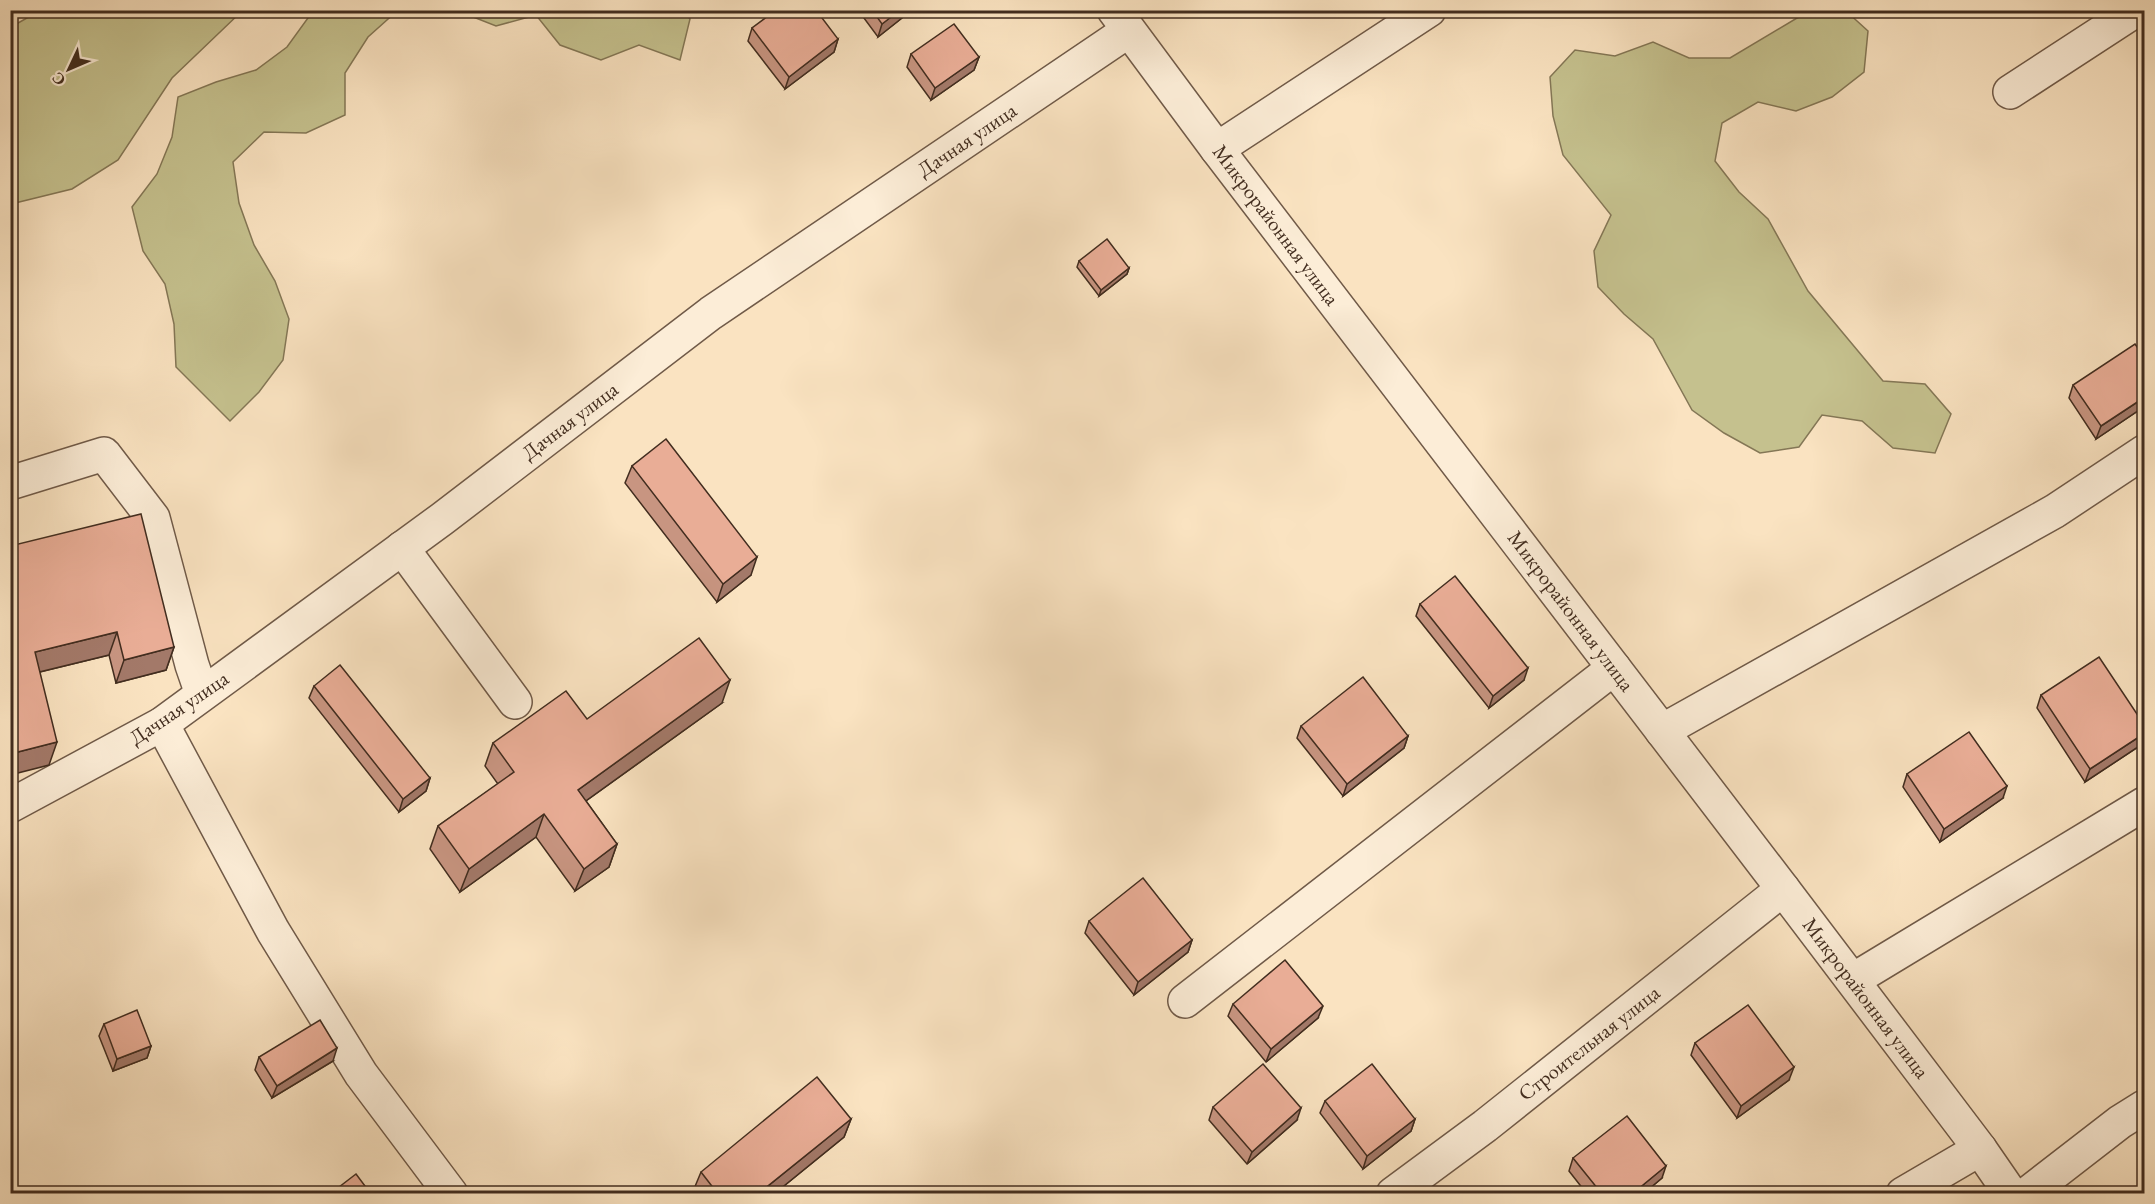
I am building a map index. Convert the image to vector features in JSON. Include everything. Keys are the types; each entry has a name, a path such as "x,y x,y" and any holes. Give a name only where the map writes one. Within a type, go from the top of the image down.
{"street":[{"path":"1217,149 1429,10"},
{"path":"2010,92 2136,10"},
{"name":"Микрорайонная улица","path":"1121,21 1783,889 1980,1149 2011,1194"},
{"name":"Дачная улица","path":"10,806 162,724 402,548 711,313 1121,21"},
{"path":"1662,730 2055,511 2145,453"},
{"path":"10,483 104,454 153,518 192,665 202,694"},
{"path":"402,548 515,702"},
{"path":"1185,1001 1614,668"},
{"path":"162,724 273,931 362,1074 451,1194"},
{"path":"1852,980 2145,804"},
{"name":"Строительная улица","path":"1393,1194 1485,1126 1783,889"},
{"path":"2027,1194 2120,1122 2145,1107"},
{"path":"1903,1194 1980,1149"}],"shaded area":[{"path":"41,10 242,11 172,78 118,160 72,189 11,204 11,27"},
{"path":"1816,10 1846,11 1868,31 1864,72 1832,97 1796,111 1758,102 1722,123 1715,161 1739,192 1768,219 1808,291 1883,381 1925,384 1951,414 1935,453 1893,448 1862,421 1822,415 1799,447 1760,453 1724,433 1692,410 1653,339 1598,287 1594,251 1611,215 1563,155 1553,116 1550,77 1575,50 1615,56 1653,42 1689,58 1730,58 1797,18"},
{"path":"313,11 397,11 368,37 345,73 345,115 306,133 264,132 233,162 239,203 254,245 275,281 289,319 283,360 259,392 230,421 176,367 174,324 165,284 143,251 132,207 157,174 172,137 178,97 256,70 287,47"},
{"path":"458,11 684,11 690,19 680,60 639,45 601,60 560,45 536,15 496,26"}],"building":[{"path":"776,10 816,10 838,39 789,77 752,28"},
{"path":"872,10 900,10 882,24"},
{"path":"954,24 979,57 935,88 911,54"},
{"path":"1107,239 1129,268 1101,290 1079,261"},
{"path":"2135,344 2145,358 2145,397 2101,426 2073,385"},
{"path":"666,439 757,557 723,584 632,466"},
{"path":"141,514 174,647 124,660 117,632 35,652 57,742 10,754 10,546"},
{"path":"1455,576 1528,668 1493,696 1420,604"},
{"path":"699,638 730,680 578,790 617,844 584,869 544,814 469,869 438,826 514,772 493,743 566,691 587,719"},
{"path":"2099,657 2145,726 2145,733 2090,769 2041,695"},
{"path":"340,665 430,778 403,799 314,686"},
{"path":"1363,677 1408,736 1347,784 1301,726"},
{"path":"1969,732 2007,786 1944,829 1907,774"},
{"path":"1143,878 1192,940 1138,982 1089,921"},
{"path":"1285,960 1323,1006 1271,1049 1233,1004"},
{"path":"1748,1005 1794,1067 1741,1106 1695,1043"},
{"path":"137,1010 151,1046 117,1059 104,1024"},
{"path":"320,1020 337,1048 277,1086 259,1057"},
{"path":"1263,1064 1301,1108 1252,1152 1213,1107"},
{"path":"1372,1064 1415,1119 1367,1156 1325,1101"},
{"path":"817,1077 851,1119 758,1194 718,1194 701,1172"},
{"path":"1627,1116 1666,1166 1632,1194 1602,1194 1573,1158"},
{"path":"356,1174 371,1194 330,1194"}]}
